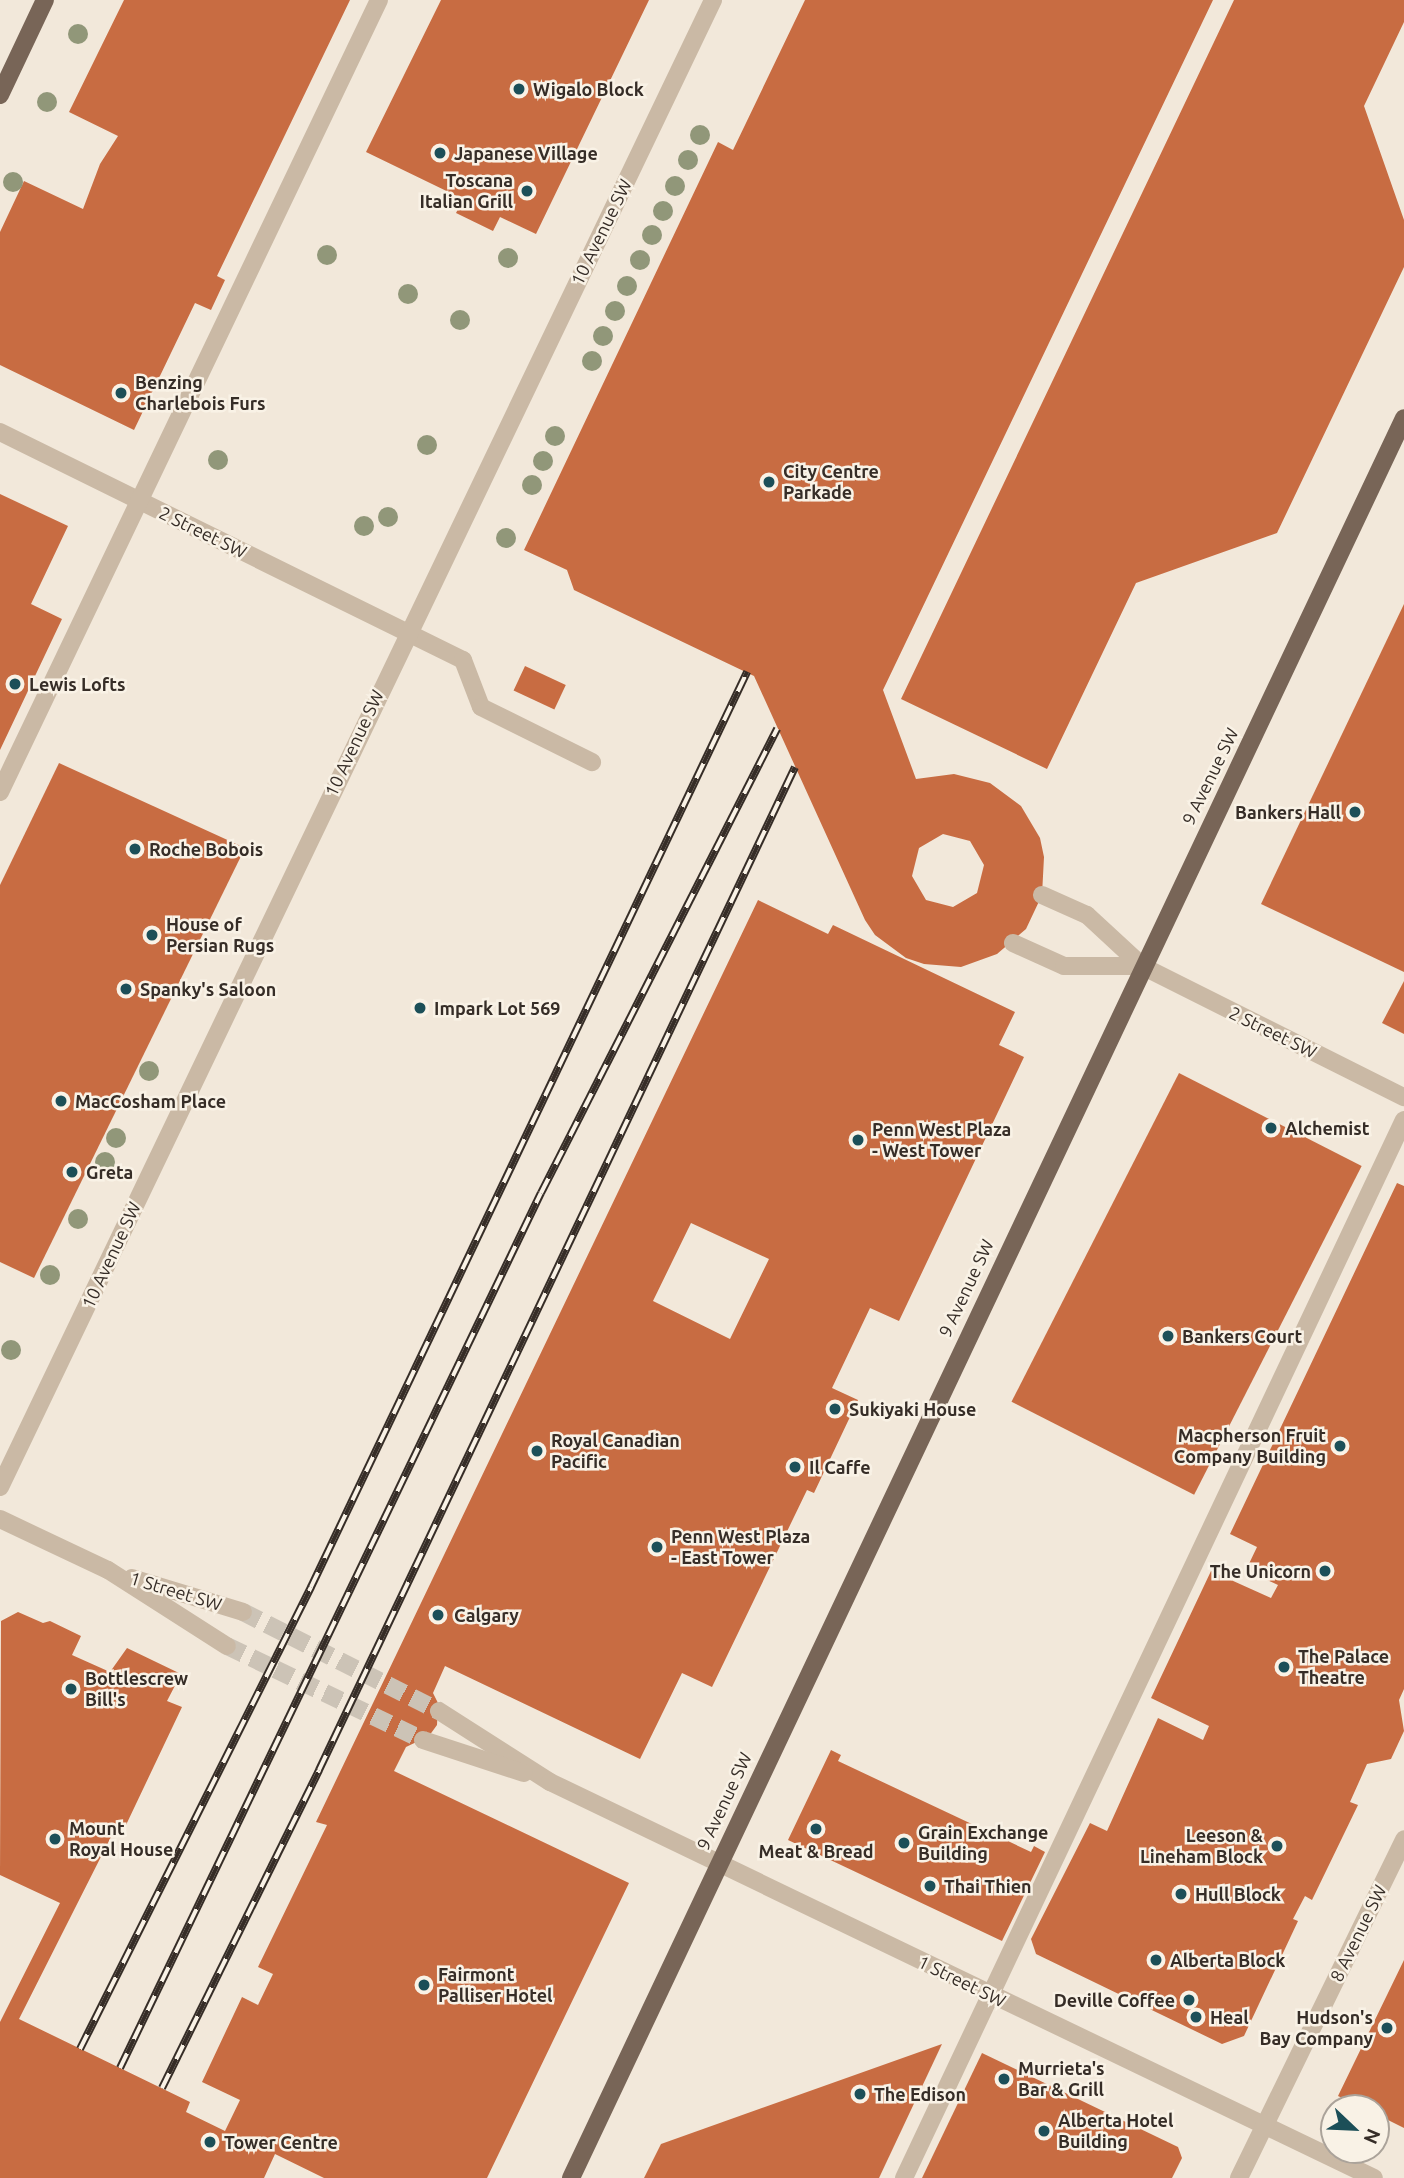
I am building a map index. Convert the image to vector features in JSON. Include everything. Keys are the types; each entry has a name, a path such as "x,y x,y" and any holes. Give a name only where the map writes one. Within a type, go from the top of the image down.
{"main road":[{"path":"0,95 45,0"},
{"name":"9 Avenue SW","path":"571,2178 1142,966 1404,418"}],"street":[{"path":"0,792 379,0"},
{"name":"10 Avenue SW","path":"0,1487 407,632 713,0"},
{"name":"2 Street SW","path":"0,432 463,660 481,708 592,762"},
{"path":"1042,894 1087,915 1142,966"},
{"path":"1013,943 1064,966 1142,966"},
{"name":"2 Street SW","path":"1142,966 1404,1097"},
{"path":"904,2178 1404,1120"},
{"name":"1 Street SW","path":"0,1519 108,1570 227,1646"},
{"name":"1 Street SW","path":"108,1570 243,1612"},
{"name":"1 Street SW","path":"439,1711 550,1782 1374,2178"},
{"name":"1 Street SW","path":"423,1740 550,1782"},
{"name":"8 Avenue SW","path":"1239,2178 1404,1839"}],"building":[{"path":"124,0 350,0 217,276 225,280 211,310 195,303 134,430 0,365 0,232 24,181 83,209 100,164 118,136 69,112"},
{"name":"Wigalo Block","path":"441,0 649,0 536,234 500,217 493,231 456,213 463,199 366,152"},
{"name":"City Centre Parkade","path":"805,0 1213,0 883,690 916,779 954,774 990,783 1021,806 1040,838 1044,857 1042,895 1026,929 997,954 961,967 924,964 906,958 875,935 865,920 754,676 574,590 567,570 524,550 718,142 733,150","holes":["943,834 970,841 984,865 977,893 953,907 926,900 912,876 919,848"]},
{"path":"1234,0 1404,0 1404,22 1364,106 1404,220 1404,267 1277,533 1136,583 1047,769 901,699"},
{"name":"Lewis Lofts","path":"0,494 68,526 31,604 62,619 0,750"},
{"name":"Bankers Hall","path":"1404,604 1404,972 1261,904"},
{"path":"525,666 566,685 554,709 514,690"},
{"path":"59,763 245,848 34,1278 0,1262 0,885"},
{"path":"758,900 828,934 833,925 1015,1012 999,1045 1024,1057 899,1321 870,1308 832,1388 858,1400 814,1493 807,1490 712,1687 682,1673 640,1759 445,1666 433,1693 438,1703 437,1725 429,1736 406,1747 394,1771 629,1883 487,2178 324,2178 275,2154 264,2178 0,2178 0,2022 60,1903 0,1875 1,1621 18,1612 43,1623 50,1621 81,1636 72,1655 110,1672 127,1648 181,1674 167,1701 182,1707 126,1825 119,1821 19,2019 190,2102 186,2112 225,2131 240,2100 202,2082 242,1997 258,2005 273,1974 258,1967 327,1825 316,1822","holes":["691,1223 769,1259 730,1339 653,1301"]},
{"path":"1404,981 1404,1034 1382,1023"},
{"name":"Bankers Court","path":"1179,1073 1362,1166 1194,1495 1011,1402"},
{"path":"1397,1183 1404,1186 1404,1689 1399,1700 1404,1731 1391,1759 1367,1764 1350,1802 1358,1805 1312,1900 1305,1896 1293,1919 1298,1921 1244,2036 1222,2044 1036,1954 1031,1939 1090,1823 1107,1831 1158,1718 1203,1740 1209,1726 1151,1698 1211,1571 1271,1598 1278,1585 1246,1570 1257,1547 1230,1534"},
{"name":"Grain Exchange Building","path":"831,1750 841,1755 838,1761 1031,1852 1034,1846 1045,1852 1002,1941 788,1840"},
{"name":"Hudson's Bay Company","path":"1404,1960 1404,2128 1390,2121 1390,2094 1339,2094"},
{"name":"The Edison","path":"942,2044 879,2178 644,2178 661,2144"},
{"name":"Alberta Hotel Building","path":"982,2053 1178,2147 1182,2158 1172,2178 922,2178"}],"tunnel":[{"path":"243,1612 439,1711"},
{"path":"227,1646 423,1740"}],"railway":[{"path":"80,2049 311,1587 747,672"},
{"path":"120,2068 541,1193 777,729"},
{"path":"162,2088 319,1770 795,767"}],"place":[{"name":"Wigalo Block","path":"519,89"},
{"name":"Japanese Village","path":"440,153"},
{"name":"Toscana Italian Grill","path":"527,191"},
{"name":"Benzing Charlebois Furs","path":"121,393"},
{"name":"City Centre Parkade","path":"769,482"},
{"name":"Lewis Lofts","path":"15,684"},
{"name":"Bankers Hall","path":"1355,812"},
{"name":"Roche Bobois","path":"135,849"},
{"name":"House of Persian Rugs","path":"152,935"},
{"name":"Spanky's Saloon","path":"126,989"},
{"name":"Impark Lot 569","path":"420,1008"},
{"name":"MacCosham Place","path":"61,1101"},
{"name":"Alchemist","path":"1271,1128"},
{"name":"Penn West Plaza - West Tower","path":"858,1140"},
{"name":"Greta","path":"72,1172"},
{"name":"Bankers Court","path":"1168,1336"},
{"name":"Sukiyaki House","path":"835,1409"},
{"name":"Macpherson Fruit Company Building","path":"1340,1446"},
{"name":"Royal Canadian Pacific","path":"537,1451"},
{"name":"Il Caffe","path":"795,1467"},
{"name":"Penn West Plaza - East Tower","path":"657,1547"},
{"name":"The Unicorn","path":"1325,1571"},
{"name":"Calgary","path":"438,1615"},
{"name":"The Palace Theatre","path":"1284,1667"},
{"name":"Bottlescrew Bill's","path":"71,1689"},
{"name":"Meat & Bread","path":"816,1829"},
{"name":"Mount Royal House","path":"55,1839"},
{"name":"Grain Exchange Building","path":"904,1843"},
{"name":"Leeson & Lineham Block","path":"1277,1846"},
{"name":"Thai Thien","path":"930,1886"},
{"name":"Hull Block","path":"1181,1894"},
{"name":"Alberta Block","path":"1156,1960"},
{"name":"Fairmont Palliser Hotel","path":"424,1985"},
{"name":"Deville Coffee","path":"1189,2000"},
{"name":"Heal","path":"1196,2017"},
{"name":"Hudson's Bay Company","path":"1387,2028"},
{"name":"Murrieta's Bar & Grill","path":"1004,2079"},
{"name":"The Edison","path":"860,2094"},
{"name":"Alberta Hotel Building","path":"1044,2131"},
{"name":"Tower Centre","path":"210,2142"}]}
